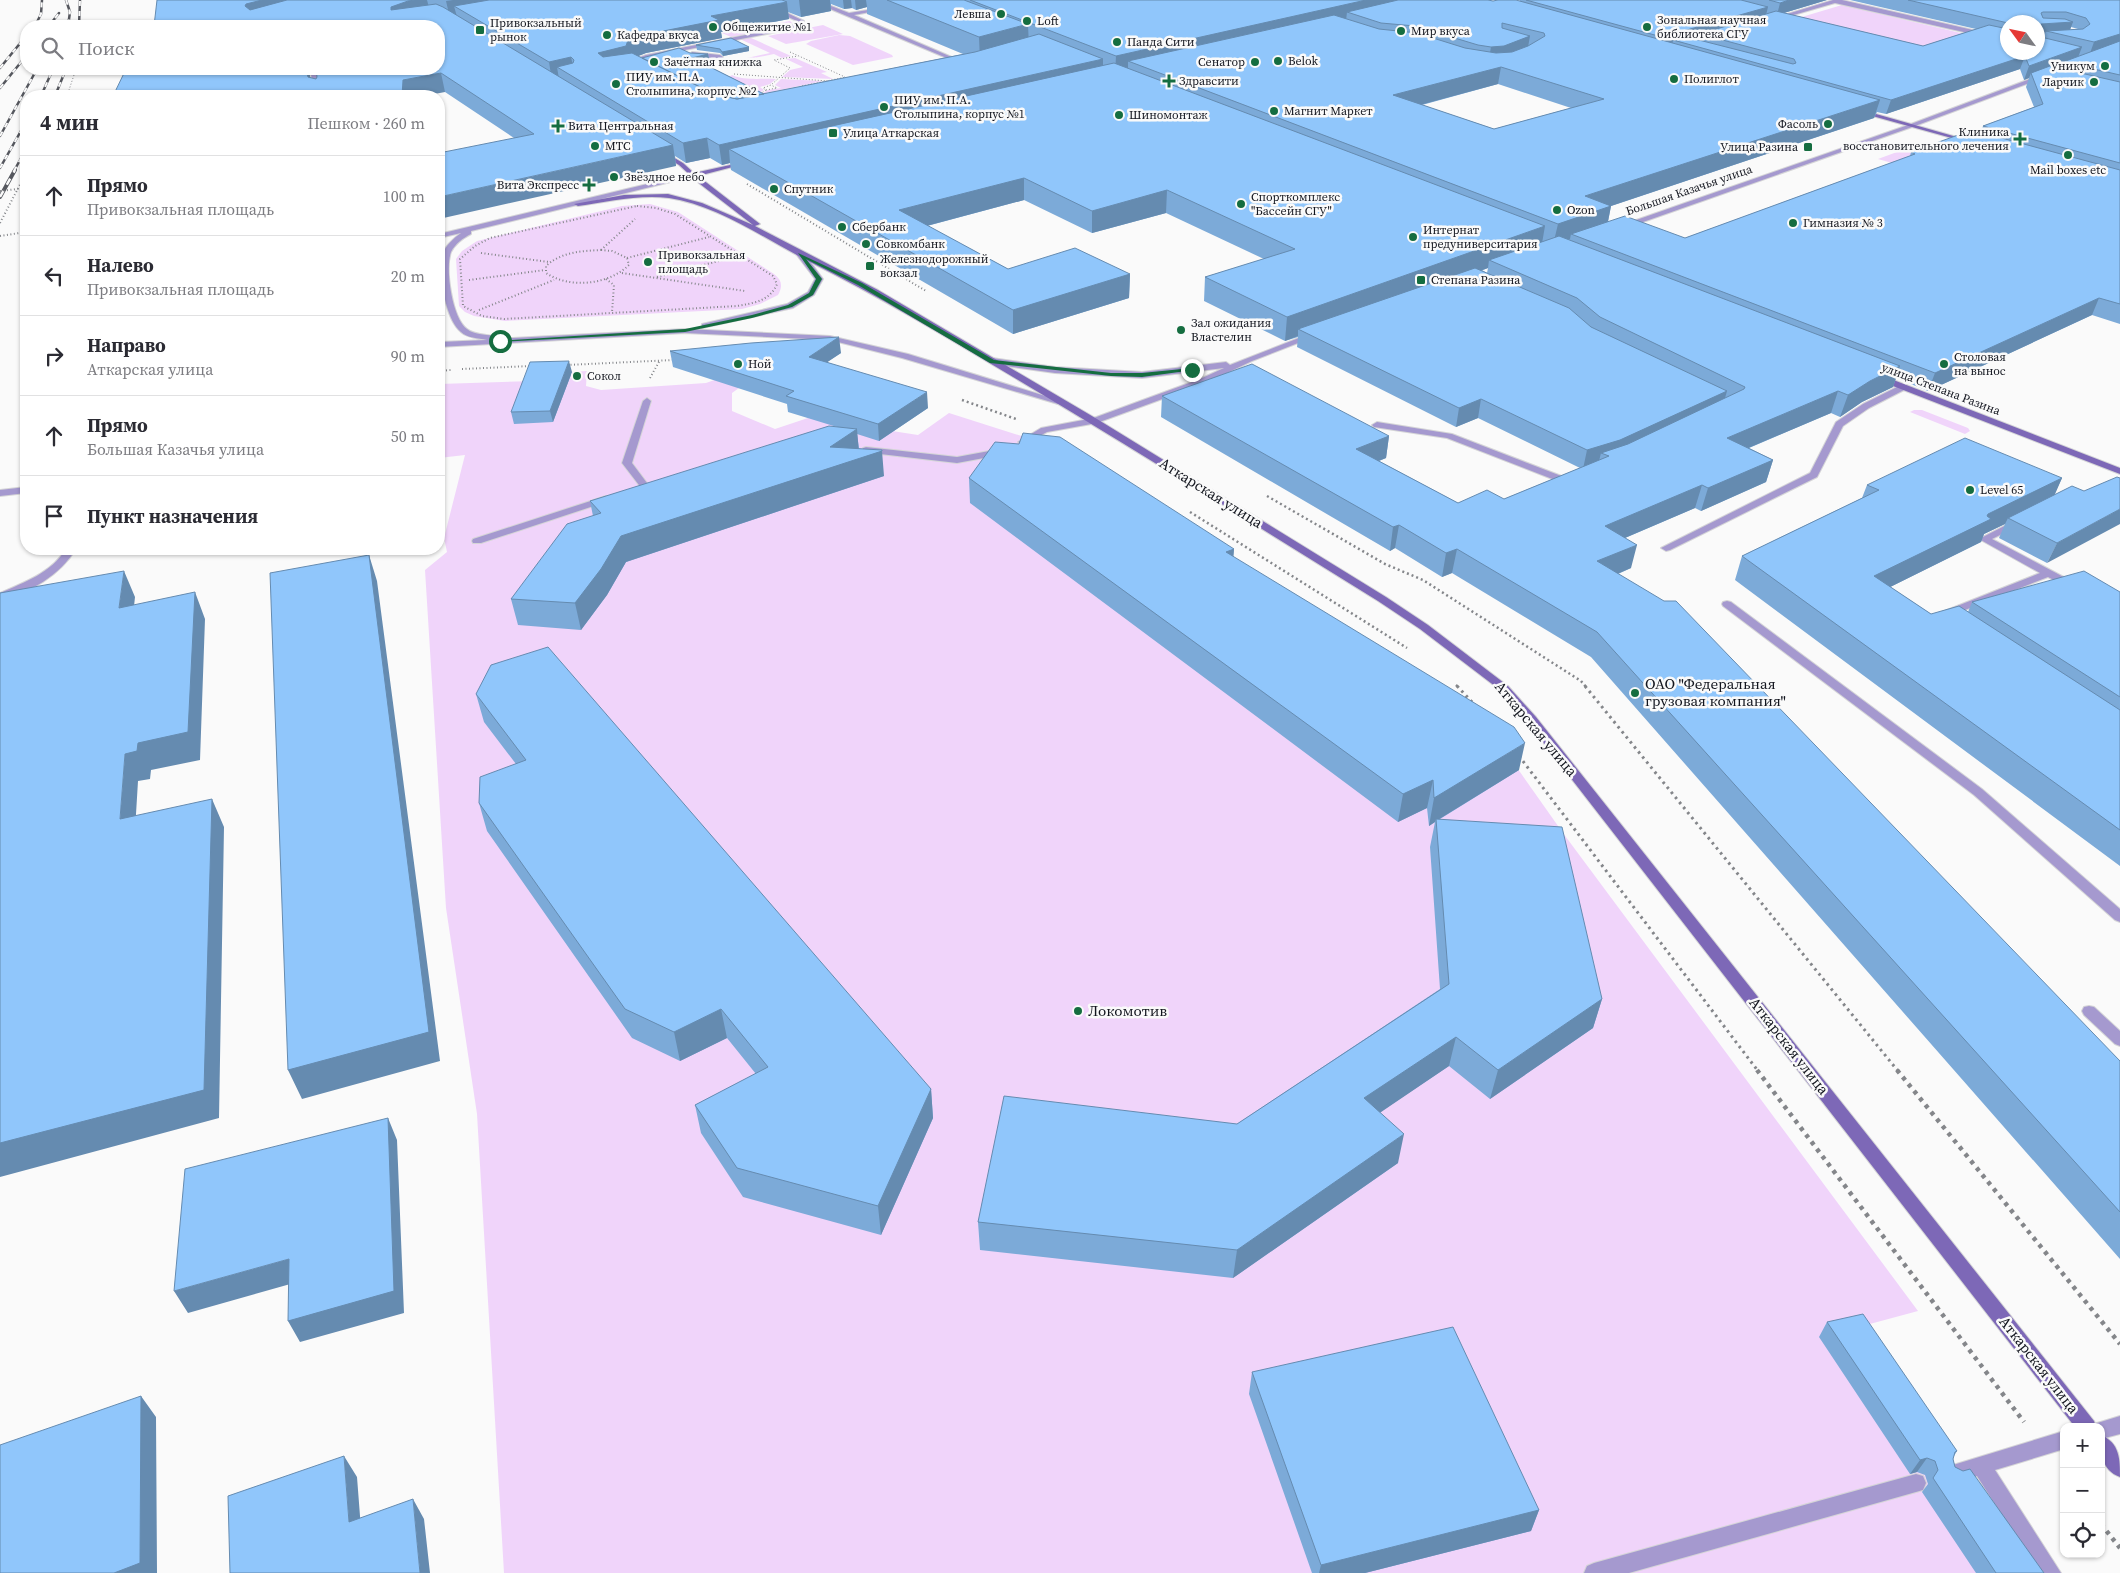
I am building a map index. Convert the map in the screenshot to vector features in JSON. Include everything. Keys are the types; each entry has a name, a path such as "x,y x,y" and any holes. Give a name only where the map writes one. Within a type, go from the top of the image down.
{"street":[{"path":"812,0 951,58"},
{"path":"1764,22 1837,1 2000,38"},
{"path":"848,15 892,7"},
{"path":"645,71 632,63 638,58 792,27 801,22 781,12"},
{"path":"1973,38 1982,34"},
{"path":"681,50 692,54 720,57"},
{"path":"629,68 636,67"},
{"path":"313,75 317,90"},
{"name":"Большая Казачья улица","path":"1612,230 1913,125 2045,76 2054,75"},
{"path":"1849,107 1976,143"},
{"name":"Аткарская улица","path":"656,149 681,164 767,234"},
{"path":"445,235 578,204 753,160"},
{"name":"Аткарская улица","path":"578,204 624,197 668,196 700,204 767,234 800,254 868,288 1094,421 1382,599 1424,627 1504,688 1532,720 2084,1423"},
{"path":"472,228 455,241 447,253 446,284 455,320 464,332 500,341"},
{"path":"685,331 752,317 790,306 812,294 819,279 800,254"},
{"path":"445,345 685,331 794,335 837,339 905,356 1061,402"},
{"path":"852,449 958,460 999,453 1031,439 1044,430 1094,421 1203,381 1238,364 1322,333"},
{"path":"992,361 1055,370 1142,375 1238,364"},
{"name":"улица Степана Разина","path":"1867,373 2120,472"},
{"path":"1666,548 1814,475 1839,424 1866,406 1904,388"},
{"path":"645,487 627,463 647,401"},
{"path":"1377,425 1449,436 1563,480 1582,475"},
{"path":"0,493 20,491"},
{"path":"477,541 617,496"},
{"path":"2028,518 1984,539 2080,590"},
{"path":"0,597 44,577 65,562 69,555"},
{"path":"1945,623 1937,617 2048,573"},
{"path":"1727,604 1978,792 2120,917"},
{"path":"2089,1011 2120,1040"},
{"path":"2105,1429 2120,1425"},
{"path":"1953,1474 2060,1441"},
{"path":"2105,1449 2120,1468"},
{"path":"1980,1465 2050,1573"},
{"path":"1594,1573 1916,1483"}],"path":[{"path":"753,35 846,77 802,86"},
{"path":"766,90 762,88 771,85 790,68 774,60 798,56"},
{"path":"732,73 828,81"},
{"path":"69,90 74,75"},
{"path":"771,85 777,88 766,90 758,96 775,92"},
{"path":"726,166 743,176 740,180 926,292"},
{"path":"0,223 20,185"},
{"path":"0,190 20,188"},
{"path":"601,250 648,207"},
{"path":"648,207 675,214 738,256 773,276 777,284 771,296 757,302 736,306 504,319 491,318 472,312 463,306 460,259 468,251 490,238 622,208 648,207"},
{"path":"0,236 20,233"},
{"path":"627,258 709,237"},
{"path":"468,251 550,262 572,253 601,250 621,254 627,258 629,265 622,272 606,279 579,282 555,279 546,274 545,270"},
{"path":"655,277 738,256"},
{"path":"545,270 550,262"},
{"path":"446,284 545,270"},
{"path":"622,272 751,292"},
{"path":"472,312 555,279"},
{"path":"606,279 614,285 612,313"},
{"path":"761,294 771,296"},
{"path":"648,381 660,360"},
{"path":"560,365 680,360"},
{"path":"461,369 531,366"},
{"path":"445,370 451,370"},
{"path":"960,400 1044,430"},
{"path":"1182,507 1414,653"},
{"path":"1452,682 1478,708"},
{"path":"1516,752 2042,1447"},
{"path":"2105,1529 2120,1548"}],"shaded area":[{"path":"1842,5 1965,34 1909,52 1785,22"},
{"path":"790,21 792,23 787,26 731,37 722,33"},
{"path":"823,25 843,34 786,44 768,36"},
{"path":"839,35 850,36 893,57 853,65 806,44 811,41"},
{"path":"749,37 791,56 782,58 774,54 749,59 747,58 770,53 740,39"},
{"path":"795,58 827,72 821,73 833,79 782,77 790,70 803,67 786,59"},
{"path":"732,75 748,79 776,79 770,84 760,87 764,90 756,95 724,80"},
{"path":"781,79 823,81 761,94 768,90 781,88 775,85"},
{"path":"1924,142 1986,160 1906,167 1878,159"},
{"path":"650,204 678,212 774,274 781,283 778,295 760,304 742,309 505,321 474,316 465,312 459,306 456,259 462,251 477,241 622,206"},
{"name":"Локомотив","path":"587,371 586,386 601,390 706,383 720,378 739,388 732,393 732,411 775,429 808,418 918,435 949,413 1031,439 1508,755 1563,833 1918,1311 1855,1328 2022,1573 504,1573 477,1114 446,908 425,570 447,552 445,534 465,455 445,457 445,384 534,381 570,372"},
{"path":"1922,410 1968,428 1970,431 1965,434 1910,412"}],"building":[{"path":"157,0 262,0 246,4 245,6 250,10 287,0 415,0 391,7 391,10 436,4 673,145 445,196 445,152 534,134 444,75 445,20 155,20"},
{"path":"489,0 782,0 787,2 711,16 719,20 643,35 628,40 626,46 598,53 603,57 632,53 714,94 737,99 975,52 1039,34 1103,59 719,145 707,138 683,143 557,67 573,63 574,60 571,57 549,62 454,6"},
{"path":"887,0 964,0 1028,24 979,37"},
{"path":"970,0 1366,0 1116,56"},
{"path":"1398,0 1516,0 1880,100 1585,196 1611,206 1558,224 1128,61 1334,15 1379,29 1417,33 1465,48 1496,53 1512,52 1528,46 1545,36 1544,33 1502,23 1502,28 1530,36 1504,46 1491,47 1478,45 1415,26 1381,23 1347,12","holes":["1501,67 1604,99 1494,129 1393,95"]},
{"path":"1526,0 1741,0 1768,7 1662,37"},
{"path":"1769,0 1789,0 1780,3"},
{"path":"1908,0 2120,0 2120,34 2094,42 2046,31 2083,29 2090,24 2086,18 2066,12 2043,12 2042,15 2000,15 2000,21"},
{"path":"1776,11 1923,46 1989,25 2000,27 2000,60 2013,60 1891,100 1673,40 1687,37 1793,64 1796,63 1794,59 1700,34"},
{"path":"2045,18 2065,19 2073,22 2045,24"},
{"path":"731,38 749,47 722,52 720,49 696,45"},
{"path":"2045,38 2082,47 2029,66 2027,60 2045,60"},
{"path":"2120,41 2120,75 2063,62"},
{"path":"679,48 690,53 708,54 692,58 764,94 737,99 714,94 642,58"},
{"path":"1114,63 1545,226 1287,317 1205,277 1295,249 1167,190 1092,211 1024,178 899,210 1008,269 1075,248 1130,274 1013,310 729,149"},
{"path":"2050,66 2120,82 2120,163 1983,126 2043,104 2031,73"},
{"path":"123,75 308,75 308,77 316,79 317,75 430,75 403,80 402,90 116,90"},
{"path":"1972,130 2120,170 2120,304 2099,298 1935,373 1571,234 1625,216 1685,238 1915,154 1911,152"},
{"path":"1559,236 1900,366 1870,381 1848,395 1838,391 1727,438 1773,460 1708,488 1702,485 1605,526 1637,545 1597,561 1664,601 1676,601 2120,1061 2120,1212 1597,632 1457,549 1446,553 1399,525 1393,527 1162,396 1252,364 1389,436 1356,449 1458,503 1487,490 1504,499 1609,456 1601,453 1628,444 1744,389 1745,387 1600,317 1577,298 1489,260"},
{"path":"1475,268 1569,308 1591,327 1727,391 1620,440 1587,450 1481,399 1459,408 1298,329"},
{"path":"839,337 809,357 927,392 878,424 786,396 794,391 670,351 751,343"},
{"path":"569,361 550,411 511,412 530,362"},
{"path":"829,426 857,429 830,447 882,451 621,536 601,569 575,603 511,599 567,524 601,513 590,501"},
{"path":"1023,433 1060,437 1234,549 1226,552 1514,727 1525,743 1434,798 1433,780 1403,794 969,478 995,442 1019,444"},
{"path":"1965,438 2062,478 1988,514 1987,516 1991,519 1874,576 1931,614 1959,606 2120,710 2120,830 1742,556 1879,490 1867,485"},
{"path":"2117,477 2120,478 2120,509 2057,543 2008,518 2072,486 2084,491"},
{"path":"369,555 429,1032 288,1070 270,573"},
{"path":"124,571 119,608 195,592 188,732 138,743 137,751 125,754 120,819 212,799 204,1090 0,1143 0,593"},
{"path":"2084,571 2120,592 2120,697 1972,602"},
{"path":"548,647 931,1089 878,1206 737,1168 695,1105 768,1067 721,1009 674,1032 625,1009 479,803 480,777 526,760 476,694 491,665"},
{"path":"1436,819 1562,827 1602,999 1498,1070 1456,1037 1364,1098 1404,1134 1237,1250 978,1222 1004,1096 1237,1124 1449,984"},
{"path":"388,1118 394,1291 288,1321 289,1259 174,1291 185,1169"},
{"path":"1863,1314 1957,1451 1953,1459 1955,1467 1963,1471 1970,1469 2044,1573 1996,1573 1933,1478 1938,1470 1935,1461 1927,1458 1920,1460 1827,1322"},
{"path":"1453,1327 1539,1510 1321,1565 1252,1372"},
{"path":"141,1396 140,1563 114,1573 0,1573 0,1445"},
{"path":"344,1456 349,1522 413,1499 420,1573 230,1573 228,1496"}],"railway":[{"path":"38,20 41,14 42,0"},
{"path":"66,0 70,12 69,20"},
{"path":"79,20 80,0"},
{"path":"54,20 59,13"},
{"path":"0,68 20,43"},
{"path":"0,88 20,63"},
{"path":"25,90 34,75"},
{"path":"44,90 50,75"},
{"path":"57,90 64,75"},
{"path":"0,136 20,100"},
{"path":"0,168 20,133"},
{"path":"14,171 20,160"},
{"path":"0,197 15,170"}],"place":[{"name":"Левша","path":"1001,14"},
{"name":"Loft","path":"1027,21"},
{"name":"Общежитие №1","path":"713,27"},
{"name":"Зональная научная библиотека СГУ","path":"1647,27"},
{"name":"Привокзальный рынок","path":"480,30"},
{"name":"Мир вкуса","path":"1401,31"},
{"name":"Кафедра вкуса","path":"607,35"},
{"name":"Панда Сити","path":"1117,42"},
{"name":"Belok","path":"1278,61"},
{"name":"Зачётная книжка","path":"654,62"},
{"name":"Сенатор","path":"1255,62"},
{"name":"Уникум","path":"2105,66"},
{"name":"Полиглот","path":"1674,79"},
{"name":"Здравсити","path":"1169,81"},
{"name":"Ларчик","path":"2094,82"},
{"name":"ПИУ им. П.А. Столыпина, корпус №2","path":"616,84"},
{"name":"ПИУ им. П.А. Столыпина, корпус №1","path":"884,107"},
{"name":"Магнит Маркет","path":"1274,111"},
{"name":"Шиномонтаж","path":"1119,115"},
{"name":"Фасоль","path":"1828,124"},
{"name":"Вита Центральная","path":"558,126"},
{"name":"Улица Аткарская","path":"833,133"},
{"name":"Клиника восстановительного лечения","path":"2020,139"},
{"name":"МТС","path":"595,146"},
{"name":"Улица Разина","path":"1808,147"},
{"name":"Mail boxes etc","path":"2068,155"},
{"name":"Звёздное небо","path":"614,177"},
{"name":"Вита Экспресс","path":"589,185"},
{"name":"Спутник","path":"774,189"},
{"name":"Спорткомплекс \"Бассейн СГУ\"","path":"1241,204"},
{"name":"Ozon","path":"1557,210"},
{"name":"Гимназия № 3","path":"1793,223"},
{"name":"Сбербанк","path":"842,227"},
{"name":"Интернат предуниверситария","path":"1413,237"},
{"name":"Совкомбанк","path":"866,244"},
{"name":"Привокзальная площадь","path":"648,262"},
{"name":"Железнодорожный вокзал","path":"870,266"},
{"name":"Степана Разина","path":"1421,280"},
{"name":"Зал ожидания Властелин","path":"1181,330"},
{"name":"Ной","path":"738,364"},
{"name":"Столовая на вынос","path":"1944,364"},
{"name":"Сокол","path":"577,376"},
{"name":"Level 65","path":"1970,490"},
{"name":"ОАО \"Федеральная грузовая компания\"","path":"1635,693"},
{"name":"Локомотив","path":"1078,1011"}],"route":[{"path":"500,341 685,331 752,317 790,306 812,294 819,279 800,254 846,276 992,361 1055,370 1111,374 1142,375 1192,370"}]}
